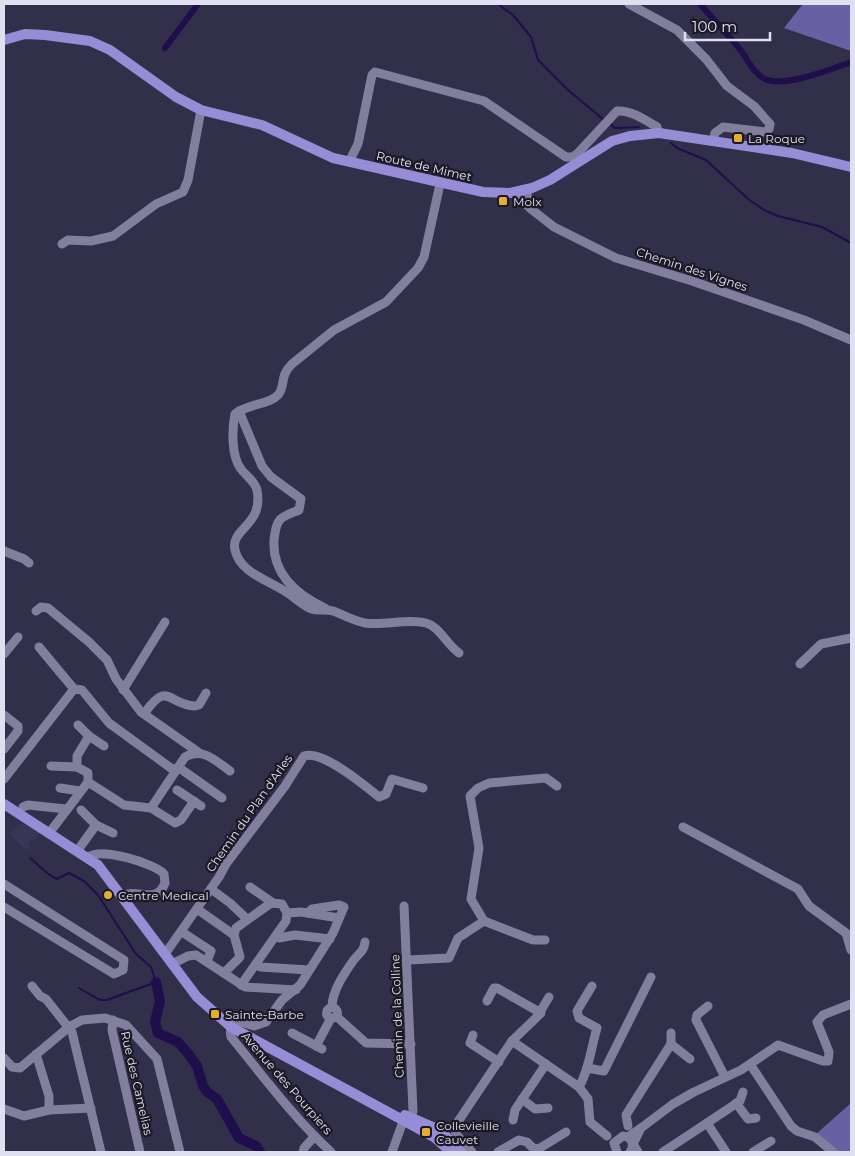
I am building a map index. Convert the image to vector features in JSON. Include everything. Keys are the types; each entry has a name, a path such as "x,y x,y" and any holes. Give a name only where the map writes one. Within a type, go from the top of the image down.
{"main road":[{"name":"Route de Mimet","path":"4,40 24,34 46,35 90,42 110,50 176,97 201,110 262,125 333,158 440,184 483,192 521,191 550,180 612,141 630,136 659,133 792,153 851,167"},
{"path":"4,805 50,832 98,865 197,997 231,1027 356,1094 408,1119 440,1130 461,1152"},
{"path":"408,1119 434,1137 450,1152"}],"street":[{"path":"629,4 677,30 706,59 727,86 754,106 770,124 770,128 765,132 723,127 715,132 713,141"},
{"path":"349,162 358,144 372,75 375,72 484,101 566,157 572,157 577,154 612,115 623,110 656,127 659,133"},
{"path":"62,244 68,240 91,241 113,236 156,204 183,192 188,180 201,110"},
{"path":"331,610 311,609 302,604 254,574 243,564 235,552 235,538 252,521 257,508 257,490 253,482 239,466 235,453 233,424 239,411 250,404 275,397 282,389 286,370 292,364 334,330 386,302 418,268 424,257 440,184"},
{"name":"Chemin des Vignes","path":"521,191 520,199 554,226 616,258 692,281 804,320 851,340"},
{"path":"239,411 262,466 271,477 301,499 302,505 299,510 284,517 275,528 275,551 282,577 317,604 365,623 427,623 437,630 447,644 459,653"},
{"path":"4,551 29,563"},
{"path":"36,611 41,607 48,608 89,642 107,660 123,690 144,714 198,752 206,754 230,771"},
{"path":"123,690 165,622"},
{"path":"4,654 18,637"},
{"path":"800,664 822,644 851,638"},
{"path":"39,647 74,689 82,690 110,722 222,798"},
{"path":"4,780 74,689"},
{"path":"144,714 154,699 160,696 174,698 195,706 199,705 206,693"},
{"path":"4,715 18,726 18,731 4,749"},
{"path":"78,725 89,736 104,746"},
{"path":"77,767 77,756 89,736"},
{"path":"151,808 185,757 198,752"},
{"name":"Chemin du Plan d'Arles","path":"165,954 182,932 226,864 306,755 335,764 379,796 386,794 392,779 423,788"},
{"path":"50,832 88,782 88,773 77,767 51,766"},
{"path":"545,940 533,940 484,921 471,899 479,848 470,796 478,788 489,783 546,778 557,786"},
{"path":"88,782 124,805 151,808 175,823 198,804 176,790"},
{"path":"60,788 80,791"},
{"path":"23,806 66,809"},
{"path":"81,810 96,825 113,833"},
{"path":"78,850 96,825"},
{"path":"683,827 798,889 809,906 846,933 851,950"},
{"path":"89,857 100,853 146,863 154,865 164,874 165,883 156,894 149,896 129,893 122,896"},
{"path":"241,985 286,921 287,912 282,904 273,903 250,887"},
{"path":"211,889 247,920"},
{"path":"4,907 114,974 123,970 124,960 5,890"},
{"path":"224,973 240,957 234,935 236,928 273,903"},
{"path":"231,1027 237,1021 254,1026 263,1024 282,1000 296,990 330,939 344,909 341,905 312,909 308,912"},
{"name":"Chemin de la Colline","path":"404,906 411,1044 408,1119"},
{"path":"197,909 234,935"},
{"path":"287,912 308,912 339,918"},
{"path":"408,960 449,958 458,938 484,921"},
{"path":"182,932 211,951 207,961"},
{"path":"275,937 295,935 330,939"},
{"path":"292,1033 319,1048 333,1013 334,994 354,960 363,951 365,942"},
{"path":"172,964 188,956 196,955 241,985 296,990"},
{"path":"256,964 261,967 309,970"},
{"path":"587,1068 604,1071 651,978"},
{"path":"32,986 72,1032 101,1152"},
{"path":"578,1087 587,1068 587,1060 597,1028 579,1018 577,1011 592,986"},
{"path":"487,1000 494,988 497,988 540,1014"},
{"path":"472,1152 456,1134 454,1128 512,1041 540,1014 548,997"},
{"path":"624,1145 641,1128 680,1100 750,1064 780,1044 823,1061 828,1061 830,1052 817,1022 823,1015 851,1004"},
{"path":"708,1006 697,1015 696,1020 725,1078"},
{"path":"333,1013 366,1043 411,1044"},
{"path":"4,1058 12,1067 17,1069 69,1027 90,1018 113,1020 131,1028 155,1056 180,1152"},
{"name":"Rue des Camelias","path":"113,1020 112,1030 140,1152"},
{"name":"Avenue des Pourpiers","path":"231,1027 231,1037 314,1137 331,1152"},
{"path":"624,1145 628,1126 626,1115 671,1044 671,1033"},
{"path":"473,1035 470,1043 498,1062"},
{"path":"512,1041 578,1087 588,1099 590,1122 607,1136 624,1145"},
{"path":"671,1044 690,1058"},
{"path":"36,1054 49,1096 49,1110"},
{"path":"512,1120 512,1115 546,1064"},
{"path":"750,1064 792,1126 797,1131 815,1137 833,1152"},
{"path":"663,1152 740,1101 742,1092"},
{"path":"522,1099 535,1109 548,1108"},
{"path":"736,1103 748,1119 756,1118"},
{"path":"4,1109 24,1116 49,1110 91,1108"},
{"path":"392,1152 408,1119"},
{"path":"707,1123 726,1152"},
{"path":"498,1152 516,1141 522,1140 536,1149 566,1132"},
{"path":"303,1152 304,1148 314,1137"},
{"path":"754,1152 770,1140"}],"shaded area":[{"path":"803,4 851,4 851,51 784,28"},
{"path":"23,823 40,833 33,842 30,841 28,845 30,847 27,851 9,833"},
{"path":"851,1103 851,1152 836,1152 815,1135"}],"waterway":[{"path":"165,48 198,4"},
{"path":"498,4 513,15 531,37 538,60 568,90 604,120"},
{"path":"700,4 738,47 753,69 765,79 774,81 796,79 851,62"},
{"path":"610,124 615,128 639,127"},
{"path":"671,143 677,148 706,160 748,199 764,210 778,216 822,227 851,243"},
{"path":"30,858 57,879 69,873 84,881 98,895 136,954 151,967 156,982 107,1000 100,1000 79,988"},
{"path":"156,982 160,1001 155,1022 158,1033 178,1042 187,1052 197,1066 203,1086 207,1092 217,1099 239,1138 256,1146 260,1152"}],"place":[{"name":"La Roque","path":"738,138"},
{"name":"Molx","path":"503,201"},
{"name":"Centre Medical","path":"108,895"},
{"name":"Sainte-Barbe","path":"215,1014"},
{"name":"Collevieille Cauvet","path":"426,1132"}]}
